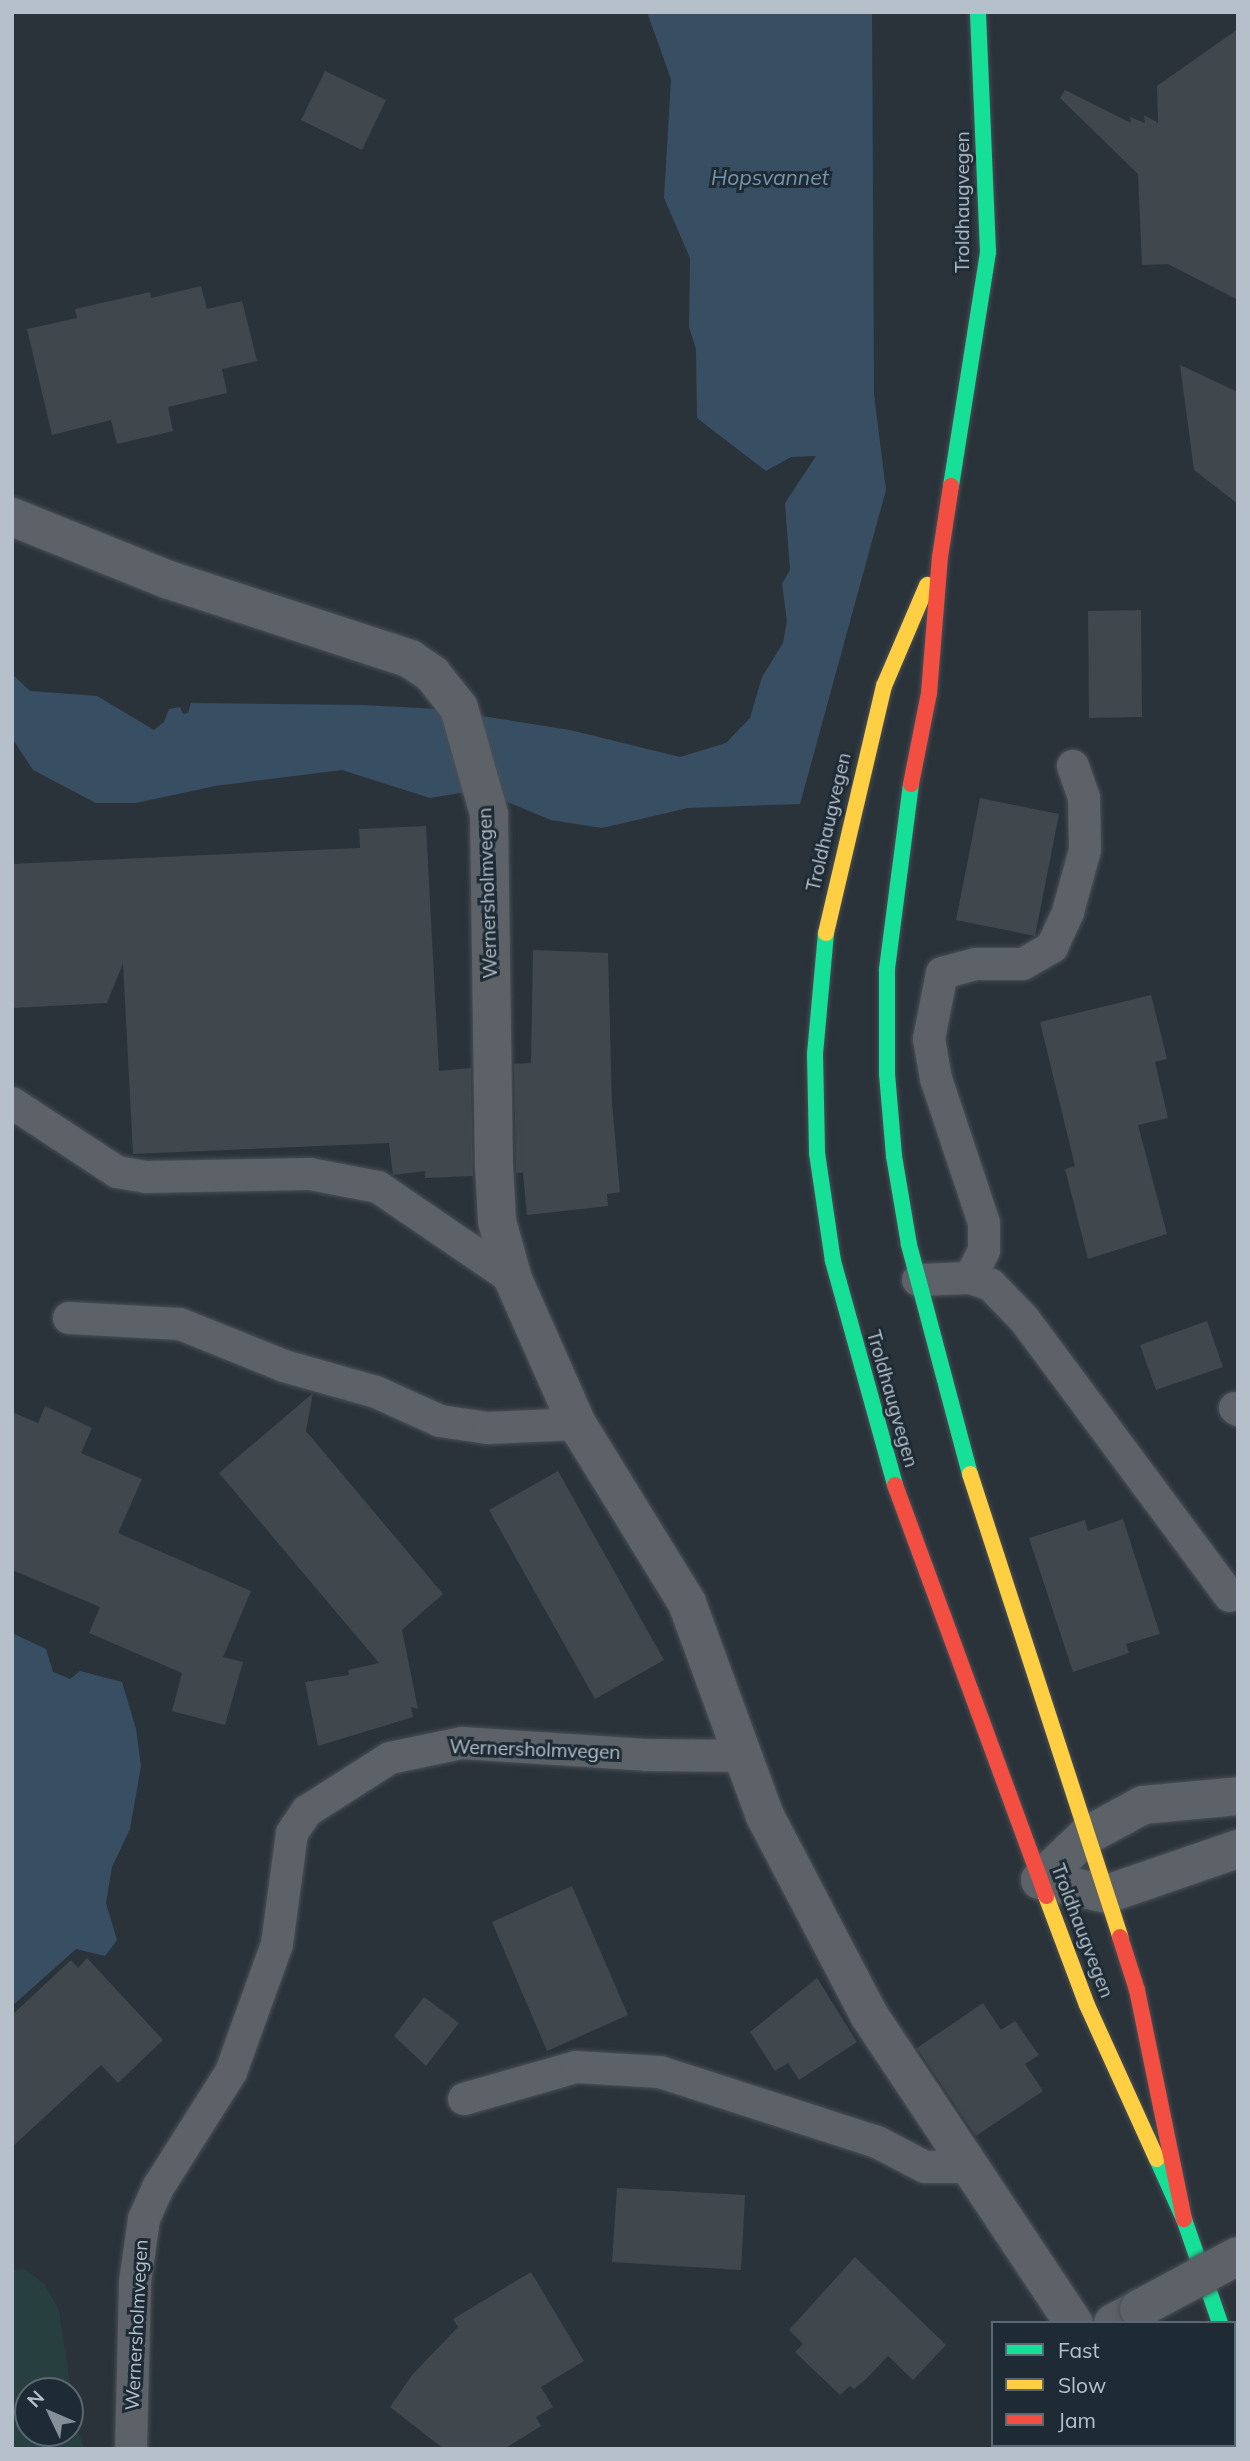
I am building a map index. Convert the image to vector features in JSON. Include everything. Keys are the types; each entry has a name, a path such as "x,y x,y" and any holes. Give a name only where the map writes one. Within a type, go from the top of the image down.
{"main road":[{"name":"Troldhaugvegen","path":"978,12 988,252 940,557 929,693 906,812 887,970 887,1073 894,1156 918,1280 950,1412 1137,1990 1184,2219"},
{"name":"Troldhaugvegen","path":"940,557 884,686 821,954 815,1054 817,1153 833,1261 895,1486 1087,2005 1184,2219 1219,2321"}],"street":[{"name":"Wernersholmvegen","path":"12,517 180,584 410,659 432,674 459,708 489,814 494,1165 497,1221 513,1279 578,1424 687,1603 779,1845 853,1978 869,2015 1073,2321"},
{"path":"1041,1880 1086,1836 1143,1805 1238,1796"},
{"path":"1041,1880 1107,1894 1238,1849"},
{"path":"1126,2316 1238,2256"}],"lane":[{"path":"970,1278 985,1250 984,1223 936,1079 929,1039 942,973 975,964 1023,964 1052,947 1068,912 1085,850 1084,797 1073,766"},
{"path":"12,1103 117,1172 145,1177 310,1174 378,1187 513,1279"},
{"path":"918,1280 970,1278 991,1285 1055,1356 1230,1596"},
{"path":"69,1318 180,1324 284,1366 376,1392 440,1421 488,1427 578,1424"},
{"name":"Wernersholmvegen","path":"131,2449 135,2282 144,2219 159,2186 231,2072 277,1944 292,1833 307,1811 390,1758 462,1743 646,1755 743,1756"},
{"path":"464,2099 576,2067 660,2072 853,2134 925,2167 971,2167"}],"green space":[{"path":"25,2269 45,2285 59,2310 69,2377 14,2377 14,2447 84,2449 12,2449 12,2270"}],"water":[{"name":"Hopsvannet","path":"647,12 872,12 874,395 886,490 800,804 688,808 602,828 551,820 510,803 460,793 430,798 342,770 215,786 136,803 96,803 33,770 12,738 12,674 30,691 97,696 154,730 164,722 169,709 180,707 183,714 188,713 191,703 363,705 438,709 570,730 680,757 726,743 750,718 762,677 783,643 787,621 782,584 790,570 785,503 816,456 791,457 766,471 697,418 696,349 689,327 690,258 664,198 671,79"},
{"path":"12,1633 46,1649 53,1672 70,1679 80,1671 122,1682 136,1729 141,1766 130,1829 112,1867 106,1903 117,1940 105,1956 76,1949 12,2006"}],"building":[{"path":"1238,29 1238,300 1168,264 1142,265 1138,174 1060,98 1065,90 1131,123 1130,117 1145,123 1144,115 1158,123 1157,86"},
{"path":"325,71 386,100 362,150 301,120"},
{"path":"201,286 207,309 242,301 257,361 222,369 227,393 168,407 173,431 117,444 111,420 52,435 27,329 77,318 75,309 150,292 151,298"},
{"path":"1180,365 1238,392 1238,504 1194,470"},
{"path":"1141,610 1142,717 1089,718 1088,611"},
{"path":"980,798 1059,814 1035,936 956,920"},
{"path":"426,826 439,1071 471,1068 473,1176 425,1178 425,1171 393,1175 389,1143 133,1154 123,963 107,1003 12,1008 12,864 360,848 359,829"},
{"path":"533,950 608,953 612,1104 620,1192 607,1194 608,1206 527,1215 523,1173 516,1173 514,1064 531,1063"},
{"path":"1151,995 1167,1059 1155,1062 1168,1118 1138,1125 1167,1234 1088,1259 1065,1169 1075,1166 1040,1022"},
{"path":"1207,1321 1223,1367 1156,1390 1140,1345"},
{"path":"313,1393 306,1431 443,1594 402,1630 418,1709 411,1707 413,1717 318,1746 305,1682 349,1675 348,1670 379,1663 219,1473"},
{"path":"45,1406 92,1428 81,1453 142,1479 118,1533 251,1591 223,1657 243,1662 225,1725 172,1711 182,1673 89,1633 100,1607 12,1570 12,1412 38,1423"},
{"path":"558,1471 664,1660 595,1699 489,1510"},
{"path":"1123,1519 1160,1634 1126,1644 1129,1653 1073,1672 1029,1538 1085,1520 1088,1531"},
{"path":"572,1886 628,2015 547,2051 492,1922"},
{"path":"87,1958 163,2040 118,2083 101,2065 12,2147 12,2015 71,1960 78,1968"},
{"path":"817,1978 857,2042 799,2080 788,2063 775,2071 750,2032"},
{"path":"424,1997 459,2023 426,2066 394,2036"},
{"path":"983,2003 1001,2030 1015,2021 1039,2055 1025,2064 1043,2091 976,2136 917,2048"},
{"path":"617,2188 745,2195 741,2270 612,2262"},
{"path":"855,2257 946,2345 913,2380 888,2356 854,2389 850,2386 840,2395 795,2352 803,2344 789,2330"},
{"path":"531,2272 584,2361 541,2387 553,2407 536,2417 541,2426 504,2449 444,2449 390,2407 412,2375 458,2327 453,2319"}],"traffic: fast":[{"path":"951,486 988,252 978,12"},
{"path":"911,784 887,970 887,1074 894,1156 909,1245 970,1474"},
{"path":"826,933 815,1054 817,1153 833,1261 895,1485"},
{"path":"1157,2159 1184,2219 1219,2321"},
{"path":"1236,2372 1238,2377"}],"traffic: slow":[{"path":"826,933 884,686 927,585"},
{"path":"970,1474 1120,1937"},
{"path":"1046,1896 1087,2005 1157,2159"}],"traffic: jam":[{"path":"911,784 929,693 940,557 951,486"},
{"path":"895,1485 1046,1896"},
{"path":"1120,1937 1137,1990 1184,2219"}]}
